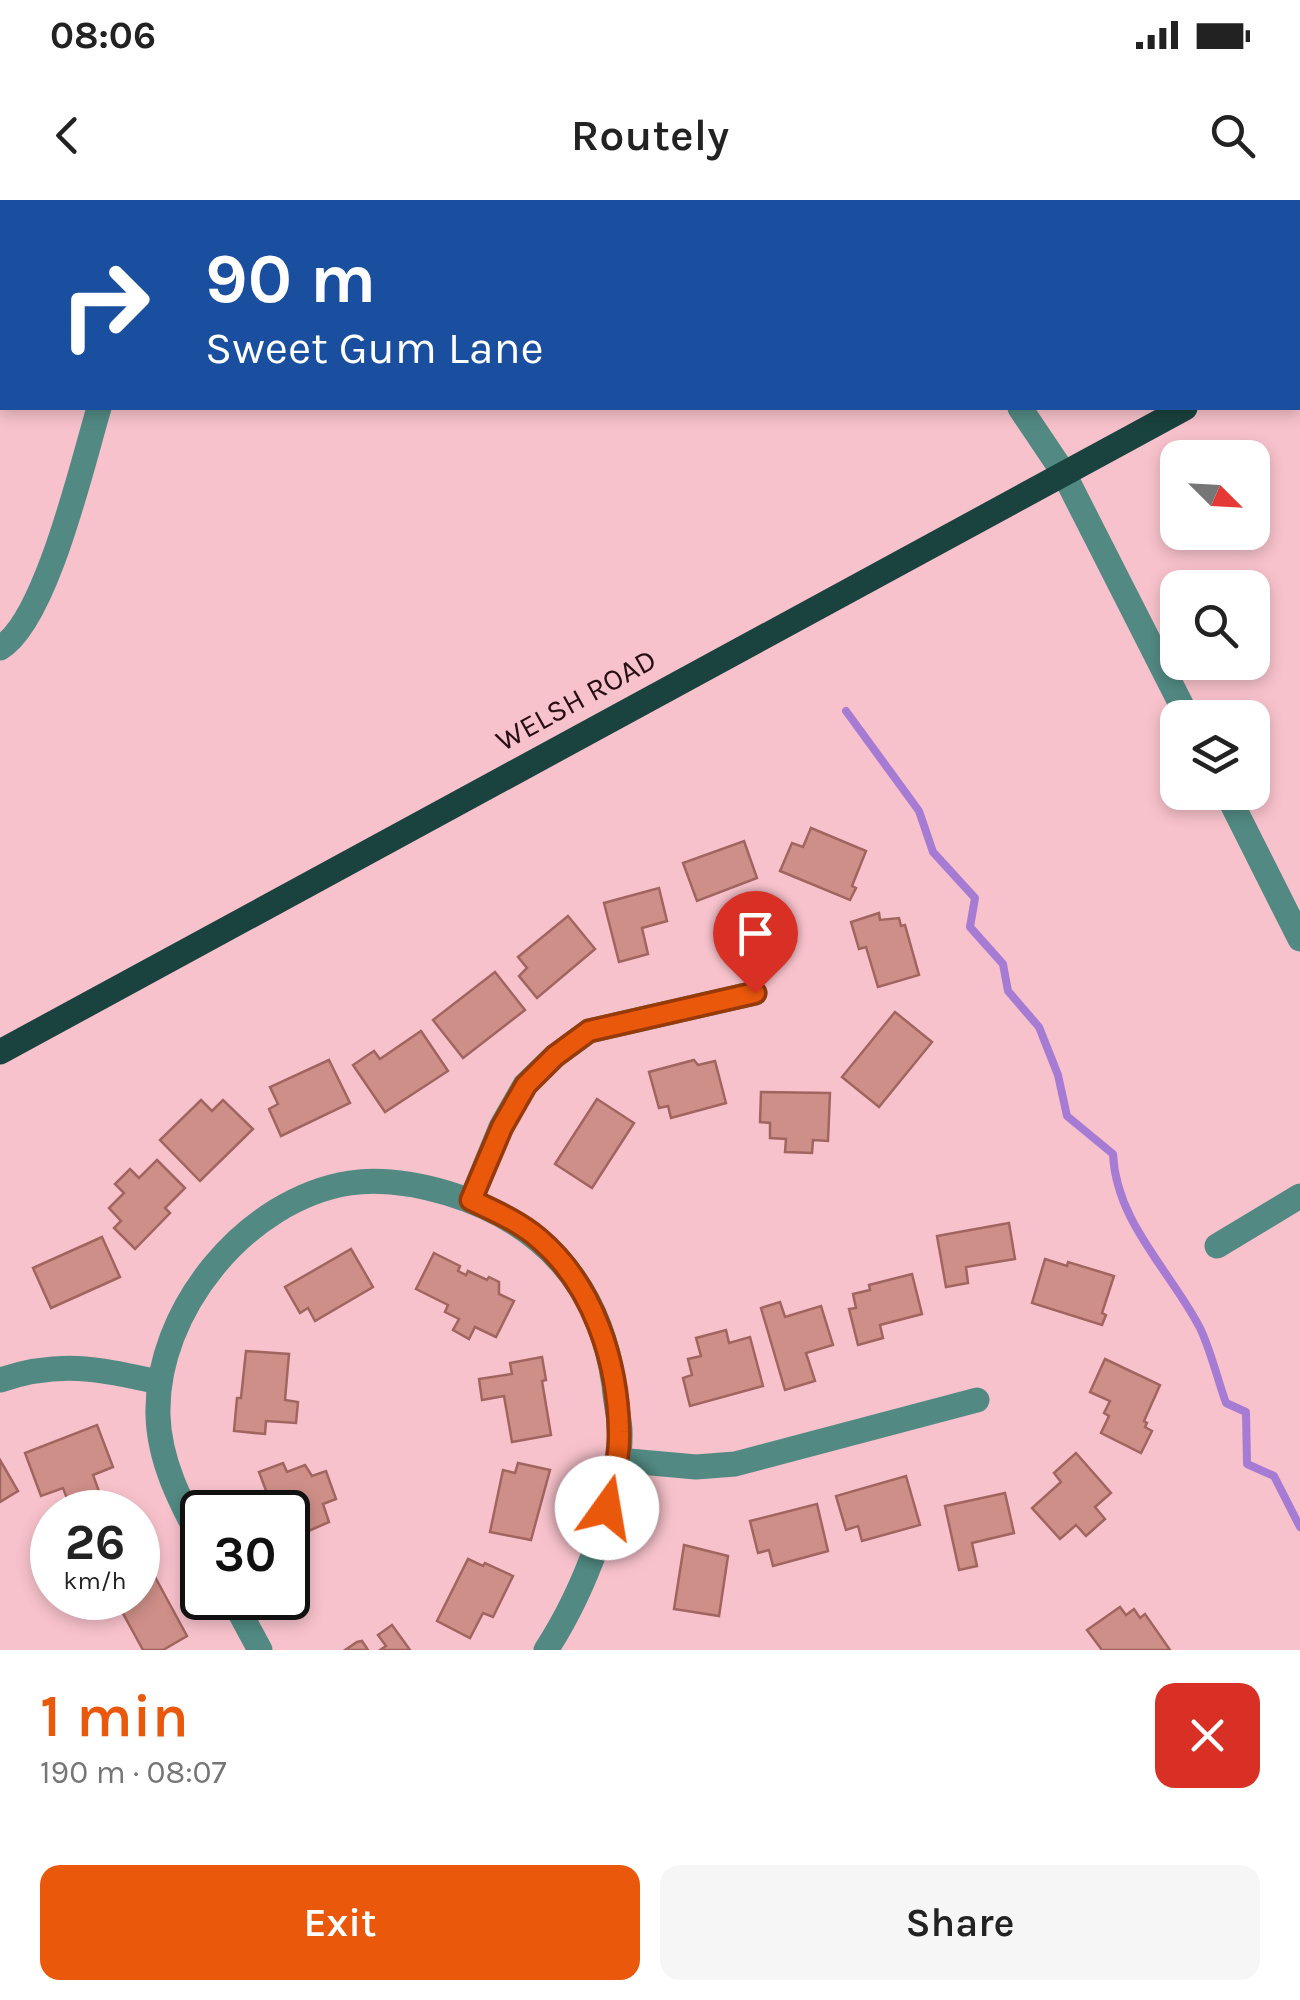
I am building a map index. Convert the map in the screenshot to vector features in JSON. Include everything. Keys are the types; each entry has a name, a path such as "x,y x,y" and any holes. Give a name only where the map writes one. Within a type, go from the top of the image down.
{"main road":[{"name":"WELSH ROAD","path":"0,1052 1181,410"}],"street":[{"path":"0,648 10,643 23,625 57,550 98,410"},
{"path":"1021,410 1063,472 1179,700"},
{"path":"1235,810 1300,939"},
{"path":"471,1200 502,1127 526,1085 555,1056 589,1031 755,993"},
{"path":"180,1498 164,1452 158,1418 159,1382 193,1295 237,1242 278,1211 348,1183 374,1181 432,1188 471,1200 515,1220 559,1258 576,1281 602,1332 611,1365 620,1431 618,1460 588,1572 546,1650"},
{"path":"1217,1246 1300,1196"},
{"path":"0,1380 64,1366 159,1382"},
{"path":"618,1460 696,1467 734,1464 977,1400"},
{"path":"244,1620 260,1650"}],"building":[{"path":"811,828 866,851 850,900 780,871 792,843 803,847"},
{"path":"744,841 757,878 697,901 683,863"},
{"path":"659,888 667,921 642,928 648,954 619,962 604,903"},
{"path":"879,913 880,920 899,918 901,926 905,925 919,975 878,987 866,947 859,949 851,922"},
{"path":"568,916 595,949 537,998 519,976 527,968 518,957"},
{"path":"495,972 525,1010 463,1058 433,1020"},
{"path":"895,1012 932,1042 879,1107 842,1077"},
{"path":"421,1031 448,1071 385,1112 353,1065 374,1051 380,1059"},
{"path":"329,1060 350,1103 281,1136 269,1109 278,1104 270,1087"},
{"path":"694,1060 698,1065 715,1061 726,1103 671,1118 668,1106 659,1108 649,1072"},
{"path":"761,1092 830,1093 828,1141 813,1140 812,1153 785,1152 786,1139 770,1138 770,1123 760,1122"},
{"path":"597,1099 634,1123 592,1188 555,1164"},
{"path":"201,1100 212,1111 223,1100 253,1129 200,1181 160,1140"},
{"path":"157,1160 185,1188 165,1208 170,1213 135,1249 114,1228 121,1221 109,1208 124,1193 115,1184 130,1169 139,1178"},
{"path":"1009,1223 1015,1259 966,1267 968,1283 946,1287 937,1236"},
{"path":"102,1237 120,1277 51,1308 33,1268"},
{"path":"351,1249 373,1287 315,1321 308,1308 300,1313 285,1287"},
{"path":"434,1253 460,1266 458,1271 466,1275 468,1271 499,1282 499,1294 514,1301 496,1337 475,1327 469,1339 453,1330 459,1319 445,1312 448,1305 416,1289"},
{"path":"1045,1259 1114,1276 1102,1325 1032,1303"},
{"path":"912,1274 922,1314 880,1325 883,1338 858,1345 849,1309 856,1308 853,1294 870,1290 869,1285"},
{"path":"780,1302 785,1317 821,1306 833,1345 806,1353 815,1381 785,1390 761,1308"},
{"path":"726,1330 729,1343 750,1337 763,1386 690,1406 683,1378 692,1375 688,1359 701,1356 696,1338"},
{"path":"246,1351 289,1354 285,1400 298,1402 296,1423 266,1421 265,1434 234,1431"},
{"path":"542,1357 551,1435 512,1442 504,1396 482,1400 479,1379 512,1374 510,1363"},
{"path":"1105,1359 1160,1385 1144,1421 1152,1431 1141,1453 1101,1433 1109,1416 1104,1413 1110,1401 1090,1392"},
{"path":"97,1425 113,1467 93,1475 99,1490 39,1490 25,1453"},
{"path":"1076,1453 1111,1493 1095,1507 1105,1519 1086,1536 1076,1525 1060,1539 1032,1508 1061,1482 1054,1473"},
{"path":"0,1460 18,1491 0,1502"},
{"path":"283,1463 287,1472 305,1465 312,1476 326,1471 336,1499 323,1504 329,1522 310,1530 310,1490 266,1490 259,1472"},
{"path":"518,1463 550,1470 531,1540 490,1532 503,1470 515,1473"},
{"path":"906,1476 920,1525 862,1541 858,1526 846,1530 836,1496"},
{"path":"1005,1493 1014,1533 972,1543 977,1566 959,1570 945,1506"},
{"path":"817,1504 828,1551 773,1566 769,1550 758,1553 750,1521"},
{"path":"684,1545 728,1556 719,1616 674,1609"},
{"path":"468,1559 513,1576 493,1617 483,1613 470,1638 437,1621"},
{"path":"160,1586 187,1636 163,1650 143,1650 127,1620 160,1620"},
{"path":"1120,1607 1126,1615 1134,1609 1140,1618 1145,1614 1170,1650 1102,1650 1087,1630"},
{"path":"392,1625 410,1650 380,1650 386,1646 378,1635"},
{"path":"362,1641 368,1650 345,1650 357,1642"}],"waterway":[{"path":"846,711 919,811 933,852 975,898 970,927 1003,964 1008,991 1039,1027 1058,1075 1067,1116 1113,1154 1124,1202 1146,1245 1200,1328 1226,1403 1246,1412 1247,1464 1274,1476 1300,1527"}],"route":[{"path":"607,1508 620,1431 602,1332 576,1281 559,1258 515,1220 471,1200 502,1127 526,1085 555,1056 589,1031 755,993"}]}
